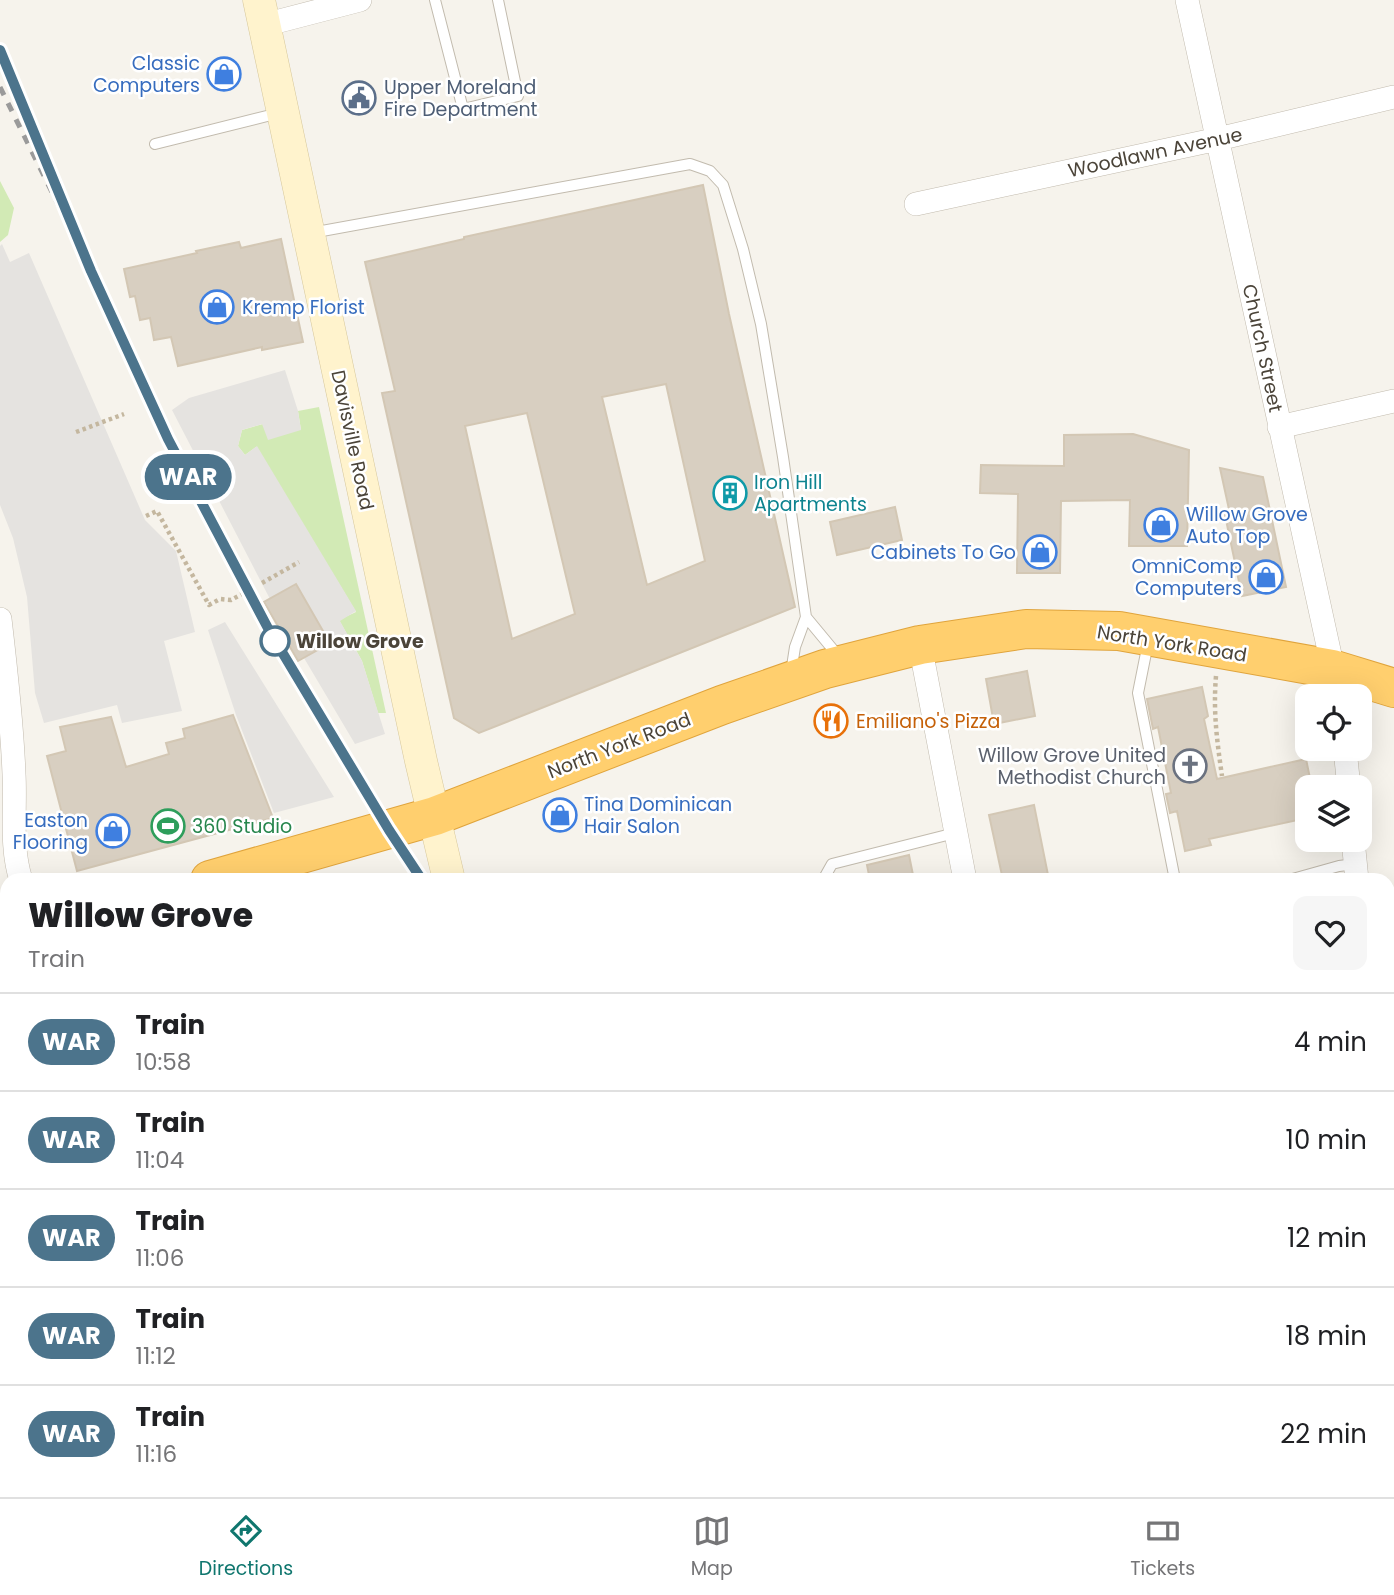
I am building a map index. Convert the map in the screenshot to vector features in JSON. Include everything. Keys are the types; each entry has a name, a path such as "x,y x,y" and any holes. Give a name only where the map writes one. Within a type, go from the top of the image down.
{"highway":[{"name":"North York Road","path":"241,873 435,816 790,681 920,645 1026,629 1119,631 1335,683 1394,688"}],"street":[{"path":"261,13 360,0"},
{"name":"Church Street","path":"1187,0 1335,683"},
{"name":"Davisville Road","path":"261,13 421,761 447,873"},
{"name":"Woodlawn Avenue","path":"916,204 1218,139 1394,97"},
{"path":"1279,428 1394,401"},
{"path":"0,619 13,744 16,852 20,873"},
{"path":"920,645 964,873"},
{"path":"1354,852 1356,872"}],"lane":[{"path":"435,0 463,109 518,96 498,0"},
{"path":"155,144 282,112"},
{"path":"308,234 690,164 710,171 723,185 743,249 761,324 783,457 806,617 795,647 790,681"},
{"path":"806,617 855,661"},
{"path":"1149,637 1138,693 1174,873"},
{"path":"827,873 832,864 955,833"},
{"path":"1314,873 1339,866 1356,872"}],"path":[{"path":"76,432 124,414"},
{"path":"146,516 157,511 209,605 220,599 231,600 253,588"},
{"path":"262,583 299,562"},
{"path":"1216,676 1213,703 1222,776"}],"green space":[{"path":"0,181 14,208 8,235 0,242"},
{"path":"319,407 386,713 378,713 362,661 339,620 356,612 256,447 245,455 238,446 242,430 263,424 301,430 298,411"}],"shaded area":[{"path":"2,244 10,262 29,253 145,520 176,551 195,632 164,641 182,711 122,723 117,705 44,723 35,693 27,597 13,538 0,505"},
{"path":"285,370 301,430 268,440 262,424 242,430 238,446 245,455 257,446 356,611 340,621 362,661 385,734 355,744 304,658 330,642 296,584 270,599 172,410 189,398"},
{"path":"225,622 334,797 274,813 236,715 208,630"}],"building":[{"name":"Iron Hill Apartments","path":"703,185 795,607 479,733 454,718 382,393 395,391 365,262 464,237","holes":["666,384 705,561 647,585 602,397","527,413 575,614 512,639 465,426"]},
{"name":"Kremp Florist","path":"281,239 303,342 262,350 262,347 178,366 171,337 154,340 150,318 140,320 135,296 130,297 124,269 239,242 241,248"},
{"path":"1133,434 1189,450 1187,546 1129,546 1130,500 1061,501 1060,573 1017,573 1018,494 980,493 981,465 1064,466 1064,435"},
{"path":"1220,468 1263,477 1286,587 1242,596 1225,515 1230,514"},
{"path":"895,507 902,540 837,555 830,522"},
{"path":"296,584 330,643 298,661 264,602"},
{"path":"1027,671 1035,716 994,724 986,679"},
{"name":"Willow Grove United Methodist Church","path":"1202,687 1208,716 1204,719 1217,779 1306,761 1309,775 1295,775 1295,821 1209,839 1211,845 1185,851 1177,811 1170,813 1166,794 1171,793 1158,727 1153,729 1147,699"},
{"path":"233,715 273,818 77,871 47,756 66,751 60,727 111,717 126,767 169,754 166,743 185,738 183,729"},
{"path":"1034,805 1048,873 1001,873 989,815"},
{"path":"909,855 913,873 869,873 867,865"}],"railway":[{"path":"0,50 39,145"},
{"path":"0,87 91,271 155,412 270,633 417,873"}],"train":[{"name":"WAR","path":"0,50 91,271 168,439 270,632 417,873"}],"place":[{"name":"Classic Computers","path":"224,74"},
{"name":"Upper Moreland Fire Department","path":"359,98"},
{"name":"Kremp Florist","path":"217,307"},
{"name":"Iron Hill Apartments","path":"730,493"},
{"name":"Willow Grove Auto Top","path":"1161,525"},
{"name":"Cabinets To Go","path":"1040,552"},
{"name":"OmniComp Computers","path":"1266,577"},
{"name":"Willow Grove","path":"275,641"},
{"name":"Emiliano's Pizza","path":"831,721"},
{"name":"Willow Grove United Methodist Church","path":"1190,766"},
{"name":"Tina Dominican Hair Salon","path":"560,815"},
{"name":"360 Studio","path":"168,826"},
{"name":"Easton Flooring","path":"113,831"}]}
